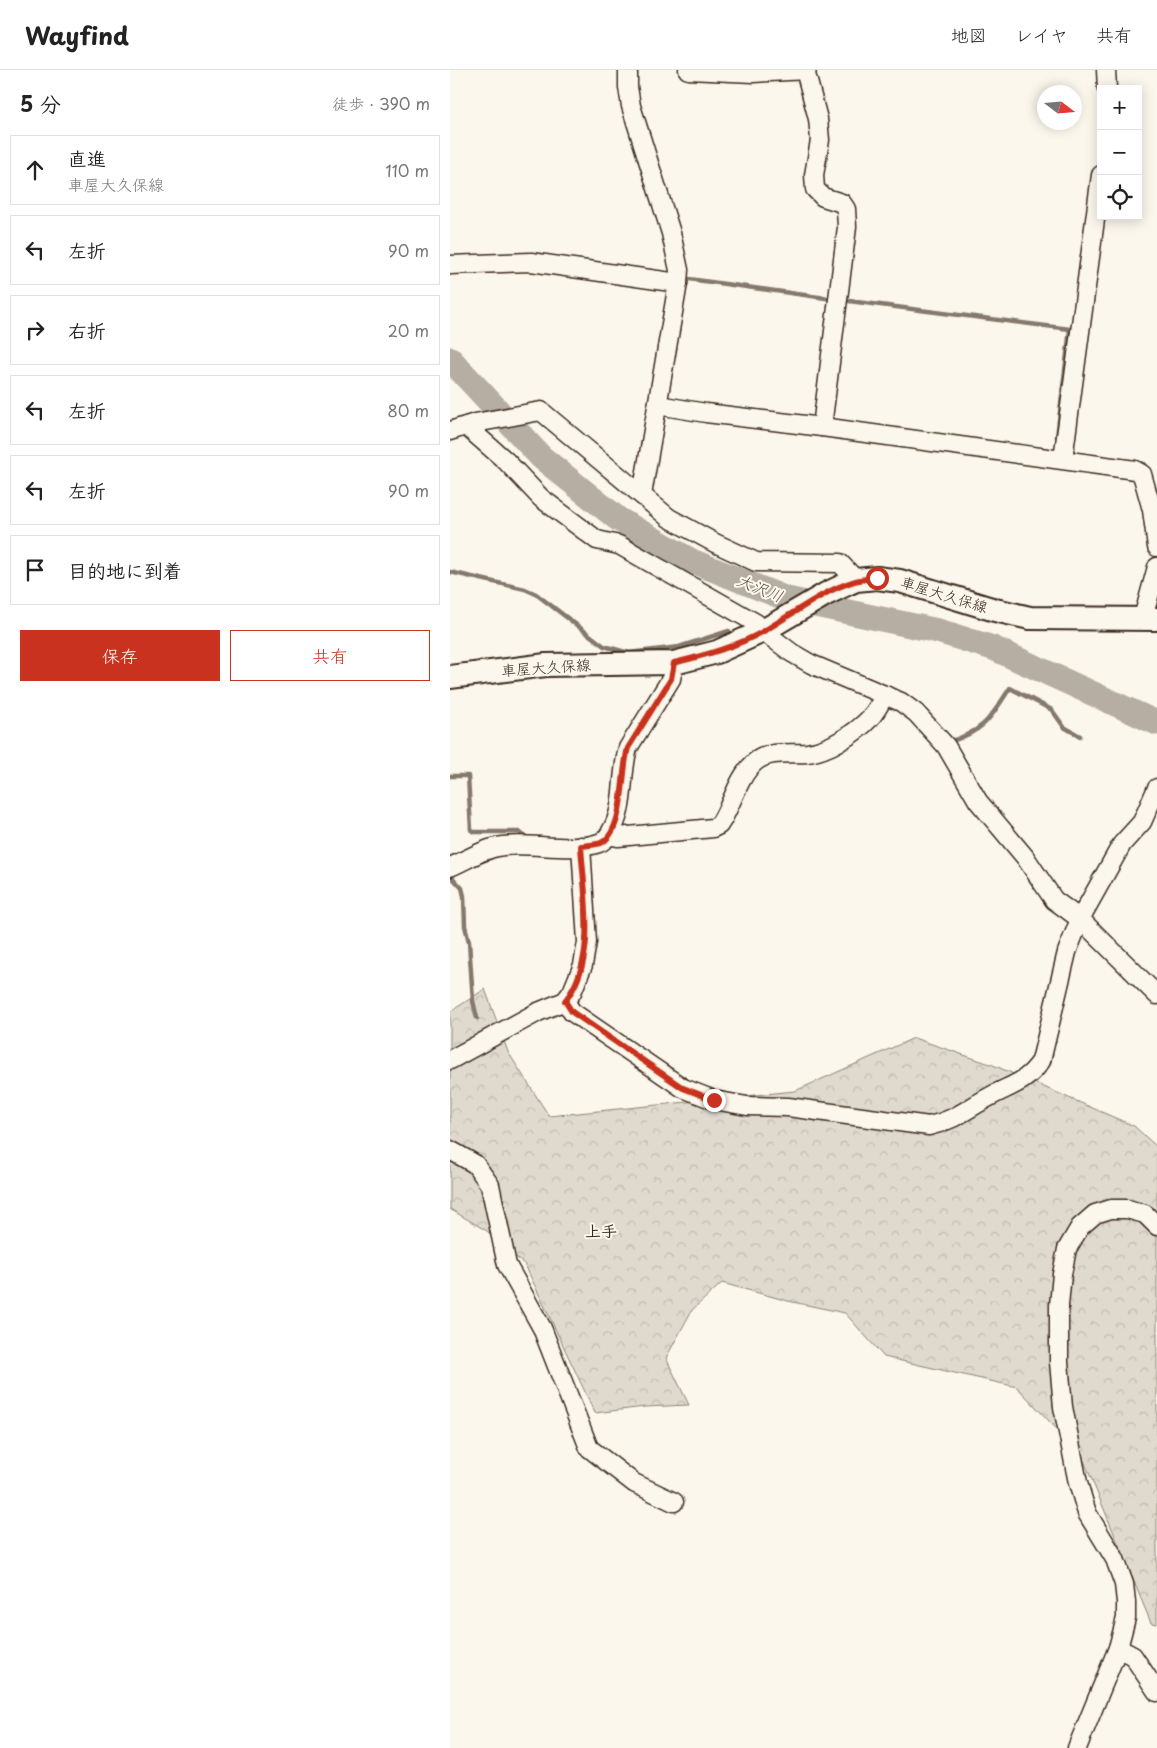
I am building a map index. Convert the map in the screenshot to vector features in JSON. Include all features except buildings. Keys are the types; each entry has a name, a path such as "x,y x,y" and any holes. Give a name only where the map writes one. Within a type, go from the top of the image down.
{"main road":[{"name":"車屋大久保線","path":"450,677 546,665 674,663 717,652 769,627 826,594 852,582 877,578 900,581 995,610 1030,618 1150,618"}],"street":[{"path":"628,70 631,106 671,233 679,279 642,495"},
{"path":"688,70 754,73 806,70 818,119 820,140 814,174 815,189 823,197 842,203 846,208 847,227 822,427"},
{"path":"1106,70 1107,85"},
{"path":"1063,455 1097,205"},
{"path":"450,265 531,262 679,279"},
{"path":"658,405 706,414 1063,455 1135,470 1142,474 1152,510 1157,547"},
{"path":"464,427 541,412 669,518 715,543 756,562 840,563 852,582"},
{"path":"464,427 506,461 541,498 596,540 619,545 756,623 769,627 792,654 901,702 916,713 946,746 978,800 1025,857 1054,900 1080,919 1157,995"},
{"path":"1150,618 1157,567"},
{"path":"450,867 484,851 503,846 581,846 601,843 610,834 620,811 628,748 671,679 674,663"},
{"path":"610,834 618,837 713,828 719,825 745,775 756,761 770,754 809,752 827,748 850,734 870,718 885,696"},
{"path":"565,1001 572,1012 683,1088 714,1100 747,1106 788,1107 929,1126 945,1123 991,1096 1021,1082 1035,1070 1041,1061 1045,1051 1067,952 1080,919 1122,844 1142,822 1157,788"},
{"path":"450,1060 538,1012 565,1001 572,992 583,965 587,942 581,846"},
{"path":"450,1150 475,1164 490,1185 507,1265 542,1328 589,1448 634,1483 674,1502"},
{"path":"1077,1748 1118,1648 1126,1618 1124,1584 1115,1559 1087,1513 1078,1483 1063,1407 1059,1362 1061,1282 1067,1249 1080,1227 1095,1214 1111,1209 1127,1209 1145,1214 1157,1226"},
{"path":"1118,1648 1133,1656 1157,1692"}],"green space":[{"path":"485,989 508,1052 549,1116 795,1091 914,1038 993,1065 1134,1126 1157,1147 1157,1624 1151,1623 1082,1456 1017,1387 884,1357 845,1313 788,1301 722,1283 692,1310 666,1358 689,1405 645,1407 595,1413 525,1265 487,1231 450,1209 450,1012"}],"waterway":[{"path":"682,278 833,299"},
{"path":"841,300 1070,329 1057,437"},
{"name":"大沢川","path":"450,359 541,457 618,519 692,561 787,599 938,631 993,648 1157,723"},
{"path":"1133,462 1144,464 1146,469"},
{"path":"450,572 525,589 536,594 604,646 629,653 679,647 729,631"},
{"path":"949,742 971,733 986,722 1010,688 1052,710 1064,727 1080,736"},
{"path":"450,776 468,776 471,830 474,832 519,832 530,840"},
{"path":"450,875 462,888 464,896 465,926 469,942 473,1001 477,1018"}],"district":[{"name":"上手","path":"601,1231"}],"route":[{"path":"714,1100 683,1088 572,1012 565,1001 572,992 583,965 587,942 581,846 601,843 610,834 620,811 628,748 671,679 674,663 717,652 763,631 826,594 847,584 856,580 877,578"}]}
